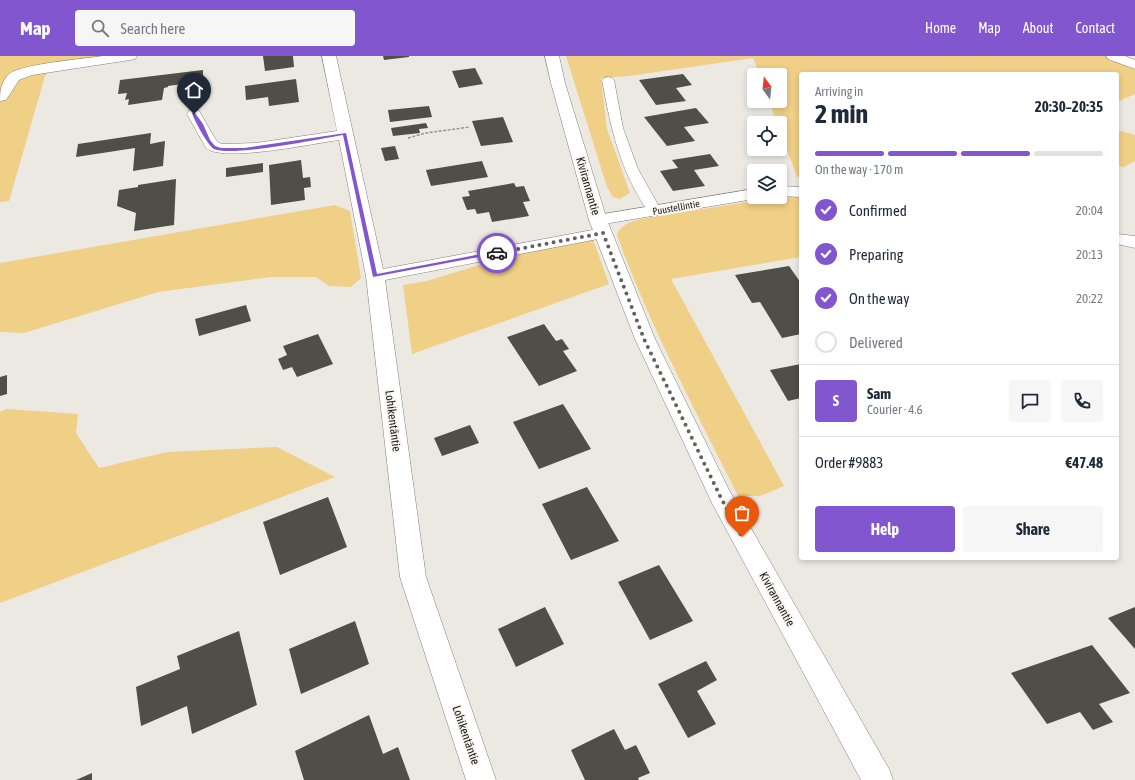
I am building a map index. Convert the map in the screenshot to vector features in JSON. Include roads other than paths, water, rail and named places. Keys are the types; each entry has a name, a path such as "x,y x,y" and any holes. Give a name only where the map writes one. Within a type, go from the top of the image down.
{"street":[{"path":"1,97 14,77 29,71 130,56"},
{"name":"Lohikentäntie","path":"329,56 375,276 413,577 481,780"},
{"name":"Kivirannantie","path":"552,56 558,83 601,226 644,339 720,496 878,780"},
{"path":"1113,56 1135,64"},
{"path":"194,114 201,124 208,141 214,147 221,149 244,149 345,134"},
{"path":"787,192 799,192"},
{"name":"Puustellintie","path":"375,276 601,226 654,210 747,195"},
{"path":"1119,239 1135,242"}],"lane":[{"path":"608,80 617,128 631,169 654,210"}]}
